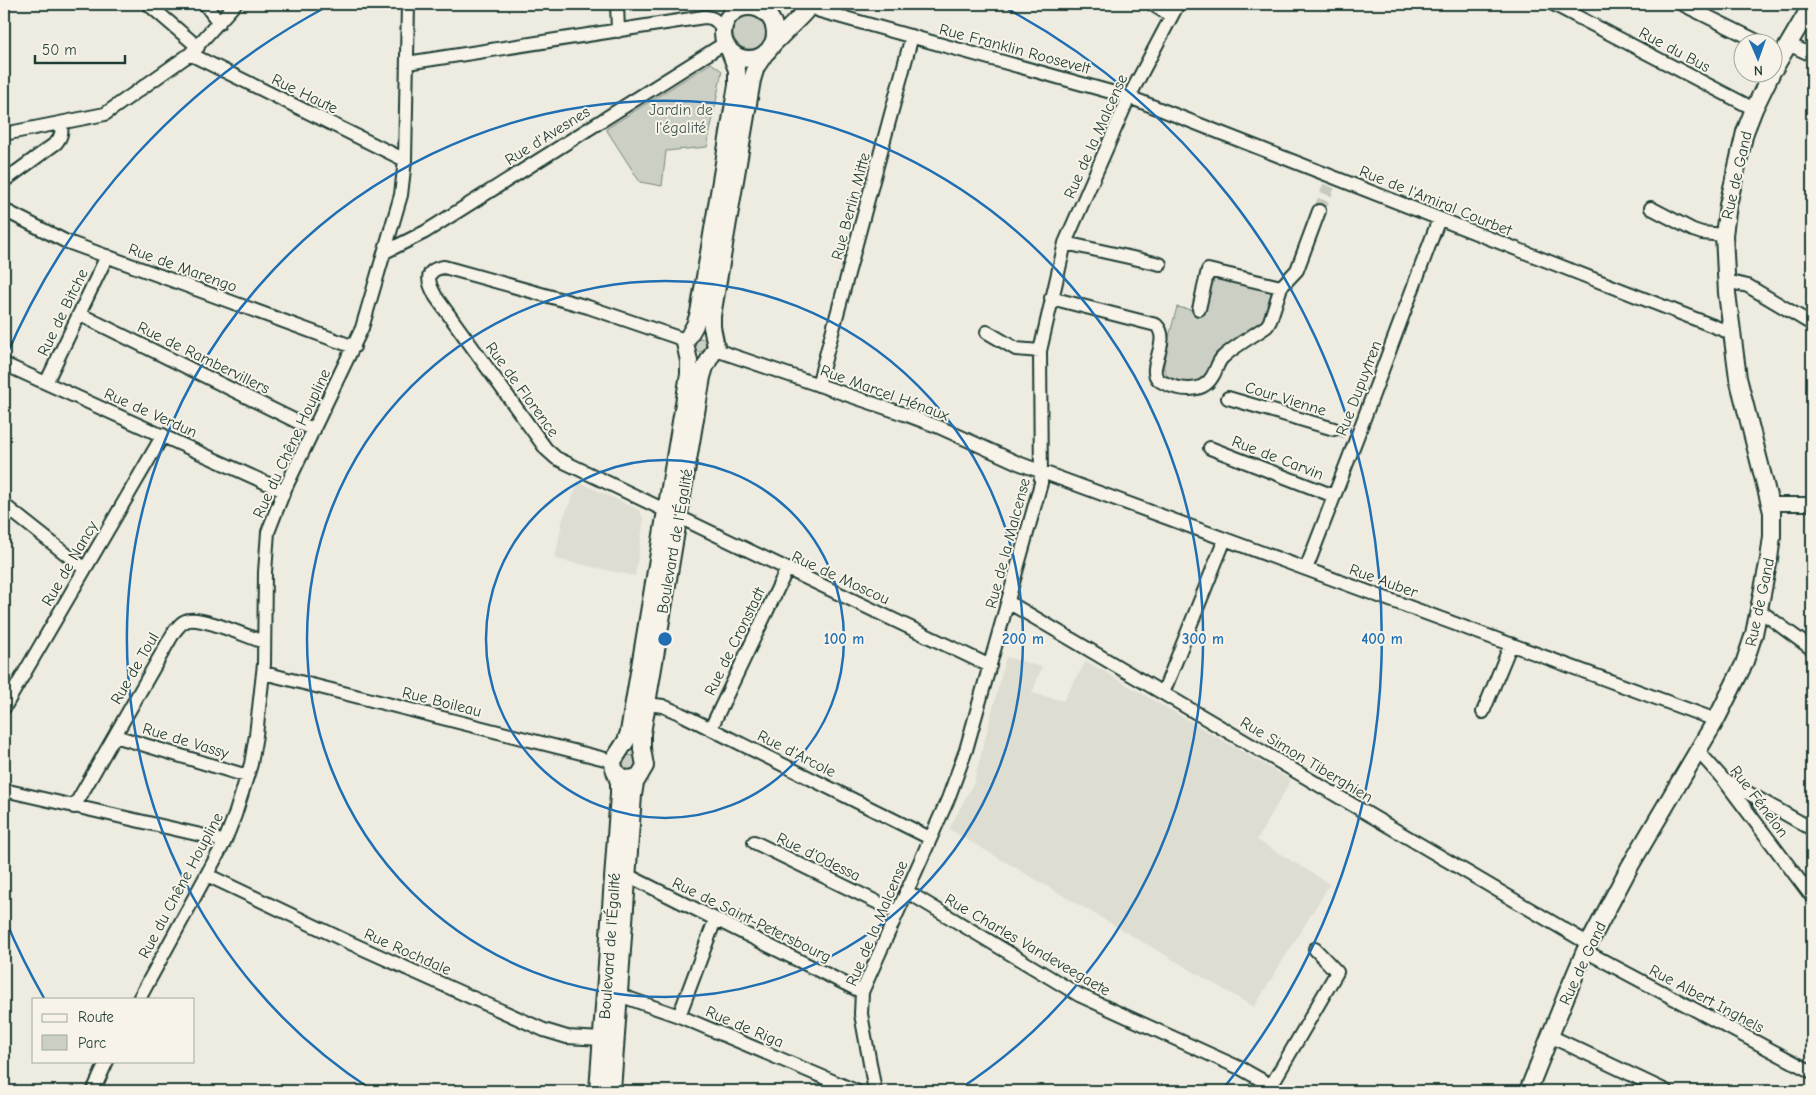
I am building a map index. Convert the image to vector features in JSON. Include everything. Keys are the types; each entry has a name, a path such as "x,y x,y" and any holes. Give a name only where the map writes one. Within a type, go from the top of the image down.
{"main road":[{"path":"776,4 741,7 727,20 726,42 737,56 747,59 757,57 768,49 809,5"},
{"name":"Rue de Gand","path":"1784,45 1812,4"},
{"path":"741,7 764,12 772,23 774,36 768,49"},
{"name":"Boulevard de l'Égalité","path":"644,758 642,739 689,374 687,342 700,313 737,85 737,70 726,42"},
{"name":"Boulevard de l'Égalité","path":"598,1091 619,794 615,761 626,741 703,370 714,348 712,316 750,90 756,67 768,49"},
{"name":"Rue de Gand","path":"1528,1091 1587,948 1622,878 1716,720 1744,664 1754,637 1771,547 1772,528 1770,504 1743,401 1731,333 1724,235 1728,205 1743,139 1768,82"},
{"path":"701,329 709,332 714,348 705,360 697,361 692,358 687,342 696,330 701,329"},
{"path":"632,748 644,758 644,768 640,775 627,780 620,777 615,761 622,749 632,748"},
{"name":"Boulevard de l'Égalité","path":"612,1091 634,795 636,783 640,775"}],"street":[{"name":"Rue Haute","path":"148,4 194,50 405,160"},
{"path":"206,4 219,23"},
{"path":"4,134 105,114 194,50 235,4"},
{"name":"Rue du Chêne Houpline","path":"140,998 224,843 235,816 247,776 256,735 264,673 267,539 270,524 366,318 401,195 405,160 408,4"},
{"path":"616,4 618,31"},
{"path":"1152,4 1171,16"},
{"name":"Rue de la Malcense","path":"875,1091 861,1014 862,992 960,768 1041,483 1040,351 1065,243 1129,97 1178,4"},
{"name":"Rue du Bus","path":"1553,4 1754,110"},
{"path":"1682,4 1739,32"},
{"name":"Rue Franklin Roosevelt","path":"809,5 1129,97"},
{"path":"407,63 704,17 710,17 718,21 726,42"},
{"name":"Rue Berlin Mitte","path":"818,385 912,36"},
{"name":"Rue d'Avesnes","path":"384,252 425,232 726,42"},
{"path":"1784,50 1812,55"},
{"name":"Rue de l'Amiral Courbet","path":"1129,97 1330,181 1439,219 1731,333"},
{"path":"4,182 56,143 62,132 61,123"},
{"path":"1651,208 1693,230 1702,233 1724,235"},
{"name":"Rue de Marengo","path":"4,210 57,238 354,347"},
{"path":"1051,298 1156,325 1161,331 1162,337 1155,368 1156,377 1167,384 1190,389 1196,388 1207,383 1214,375 1218,363 1224,356 1267,326 1281,287 1297,270 1319,211"},
{"name":"Rue Dupuytren","path":"1306,569 1334,496 1353,435 1439,219"},
{"path":"1065,243 1160,264"},
{"name":"Rue de Bitche","path":"46,383 107,256"},
{"name":"Rue de Florence","path":"672,515 550,454 432,290 429,284 430,274 438,268 444,267 588,307 687,342"},
{"path":"1199,309 1208,270 1281,287"},
{"path":"1726,281 1748,286 1812,324"},
{"name":"Rue de Rambervillers","path":"79,314 314,430"},
{"path":"987,332 1016,349 1040,351"},
{"name":"Rue Marcel Hénaux","path":"714,348 932,424 1018,463 1042,471"},
{"name":"Rue de Verdun","path":"4,364 284,491"},
{"name":"Cour Vienne","path":"1228,398 1334,430"},
{"name":"Rue de Nancy","path":"4,708 163,436"},
{"name":"Rue de Carvin","path":"1210,448 1334,496"},
{"name":"Rue Auber","path":"1042,471 1716,720"},
{"path":"1770,504 1812,504"},
{"path":"4,505 84,569"},
{"name":"Rue de Moscou","path":"672,515 990,666"},
{"path":"1163,692 1225,539"},
{"name":"Rue de Cronstadt","path":"710,728 787,569"},
{"name":"Rue Simon Tiberghien","path":"1008,602 1163,692 1587,948"},
{"path":"1759,610 1812,650"},
{"name":"Rue de Toul","path":"74,806 174,632 185,621 190,619 204,621 264,642"},
{"path":"1483,712 1511,644"},
{"name":"Rue Boileau","path":"264,673 615,761"},
{"name":"Rue d'Arcole","path":"647,704 671,709 930,838"},
{"name":"Rue de Vassy","path":"115,736 247,776"},
{"name":"Rue Fénelon","path":"1698,751 1723,779 1812,897"},
{"path":"1723,779 1812,829"},
{"path":"4,790 214,838 224,843"},
{"name":"Rue d'Odessa","path":"754,842 897,912"},
{"name":"Rue Rochdale","path":"207,875 351,943 544,1030 566,1037 602,1039"},
{"name":"Rue de Saint-Petersbourg","path":"628,875 862,992"},
{"name":"Rue Charles Vandeveegaete","path":"906,891 1079,995 1242,1069 1273,1089 1337,972 1315,948"},
{"path":"679,1016 716,920"},
{"name":"Rue Albert Inghels","path":"1587,948 1812,1072"},
{"name":"Rue de Riga","path":"619,994 679,1016 856,1091"},
{"path":"1550,1036 1666,1091"},
{"path":"93,1091 107,1062"}],"shaded area":[{"path":"579,482 639,510 644,519 635,576 555,559 563,518"},
{"path":"1006,657 1042,667 1032,693 1063,701 1086,661 1291,780 1257,840 1330,884 1254,1007 949,829 974,782"}],"green space":[{"path":"750,15 757,16 762,20 766,25 766,39 762,44 757,48 750,49 743,48 738,44 734,39 733,32 734,25 738,20 743,16"},
{"name":"Jardin de l'égalité","path":"711,63 722,71 707,147 666,151 662,186 640,182 606,129"},
{"path":"1212,277 1272,289 1265,319 1221,349 1203,379 1198,382 1184,383 1166,375 1164,364 1166,348 1177,307 1202,312"},
{"path":"700,338 705,340 707,345 705,350 700,352 695,350 693,345 695,340"},
{"path":"629,755 637,763 629,771 621,763"}],"tunnel":[{"path":"1319,211 1329,186"},
{"path":"1334,429 1349,434"}]}
